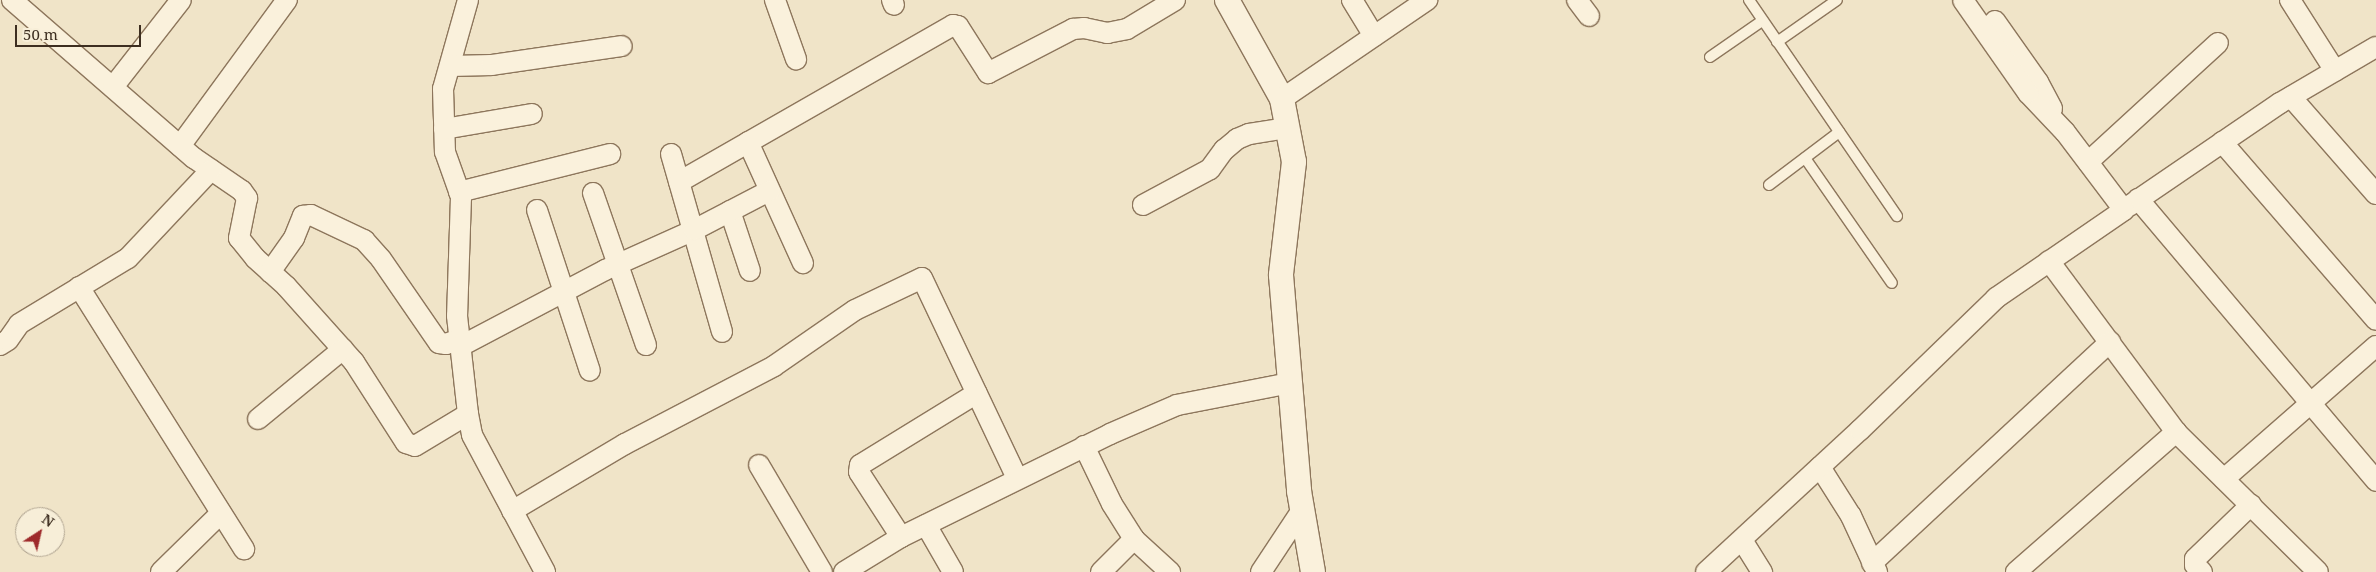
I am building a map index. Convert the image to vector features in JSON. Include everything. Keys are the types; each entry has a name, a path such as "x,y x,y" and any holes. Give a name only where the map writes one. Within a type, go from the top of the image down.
{"street":[{"path":"113,87 181,0"},
{"path":"180,146 287,0"},
{"path":"468,0 443,89 445,152 459,192 457,316 468,414 472,435 545,572"},
{"path":"775,0 796,58"},
{"path":"679,182 953,25 958,26 988,73 1073,29 1084,28 1107,33 1127,29 1175,0"},
{"path":"1227,0 1282,99 1294,162 1281,275 1302,510 1313,572"},
{"path":"1352,0 1374,36"},
{"path":"1282,99 1427,0"},
{"path":"1577,0 1589,16"},
{"path":"1963,0 2028,93 2065,132 2088,162 2131,205 2376,481"},
{"path":"1980,0 2038,82 2065,132"},
{"path":"2290,0 2335,71"},
{"path":"16,2 180,146 242,191 246,198 239,238 254,258 270,272 343,349 406,443 415,446 468,414"},
{"path":"2088,162 2218,43"},
{"path":"450,66 492,65 622,46"},
{"path":"1706,572 1820,467 1996,298 2222,142 2292,97 2376,47"},
{"path":"2292,97 2376,194"},
{"path":"444,129 532,114"},
{"path":"1143,205 1210,169 1224,150 1237,139 1249,134 1288,128"},
{"path":"748,142 803,263"},
{"path":"2222,142 2376,320"},
{"path":"459,192 610,154"},
{"path":"670,154 694,230 722,332"},
{"path":"0,345 19,324 128,258 211,170"},
{"path":"270,272 294,238 304,216 311,215 364,240 381,259 439,343 460,342 617,265 694,230 770,191"},
{"path":"593,193 646,344"},
{"path":"537,210 562,293 590,371"},
{"path":"730,212 750,270"},
{"path":"2049,261 2176,432 2318,572"},
{"path":"512,511 625,444 774,366 855,310 922,278 1017,478"},
{"path":"79,288 244,549"},
{"path":"1820,467 1851,516 1874,568 2110,342"},
{"path":"2224,479 2376,346"},
{"path":"258,419 343,349"},
{"path":"844,572 901,537 1017,478 1177,405 1290,382"},
{"path":"901,537 859,472 860,465 977,393"},
{"path":"2016,572 2176,432"},
{"path":"1084,446 1112,504 1134,539 1170,572"},
{"path":"759,465 822,572"},
{"path":"2202,572 2195,565 2195,559 2251,505"},
{"path":"1261,572 1302,510"},
{"path":"161,572 221,513"},
{"path":"926,524 953,572"},
{"path":"1101,572 1134,539"},
{"path":"1742,540 1762,572"}],"lane":[{"path":"1749,0 1897,216"},
{"path":"1777,42 1837,0"},
{"path":"1710,57 1762,21"},
{"path":"1769,185 1839,132"},
{"path":"1805,158 1892,283"}]}
